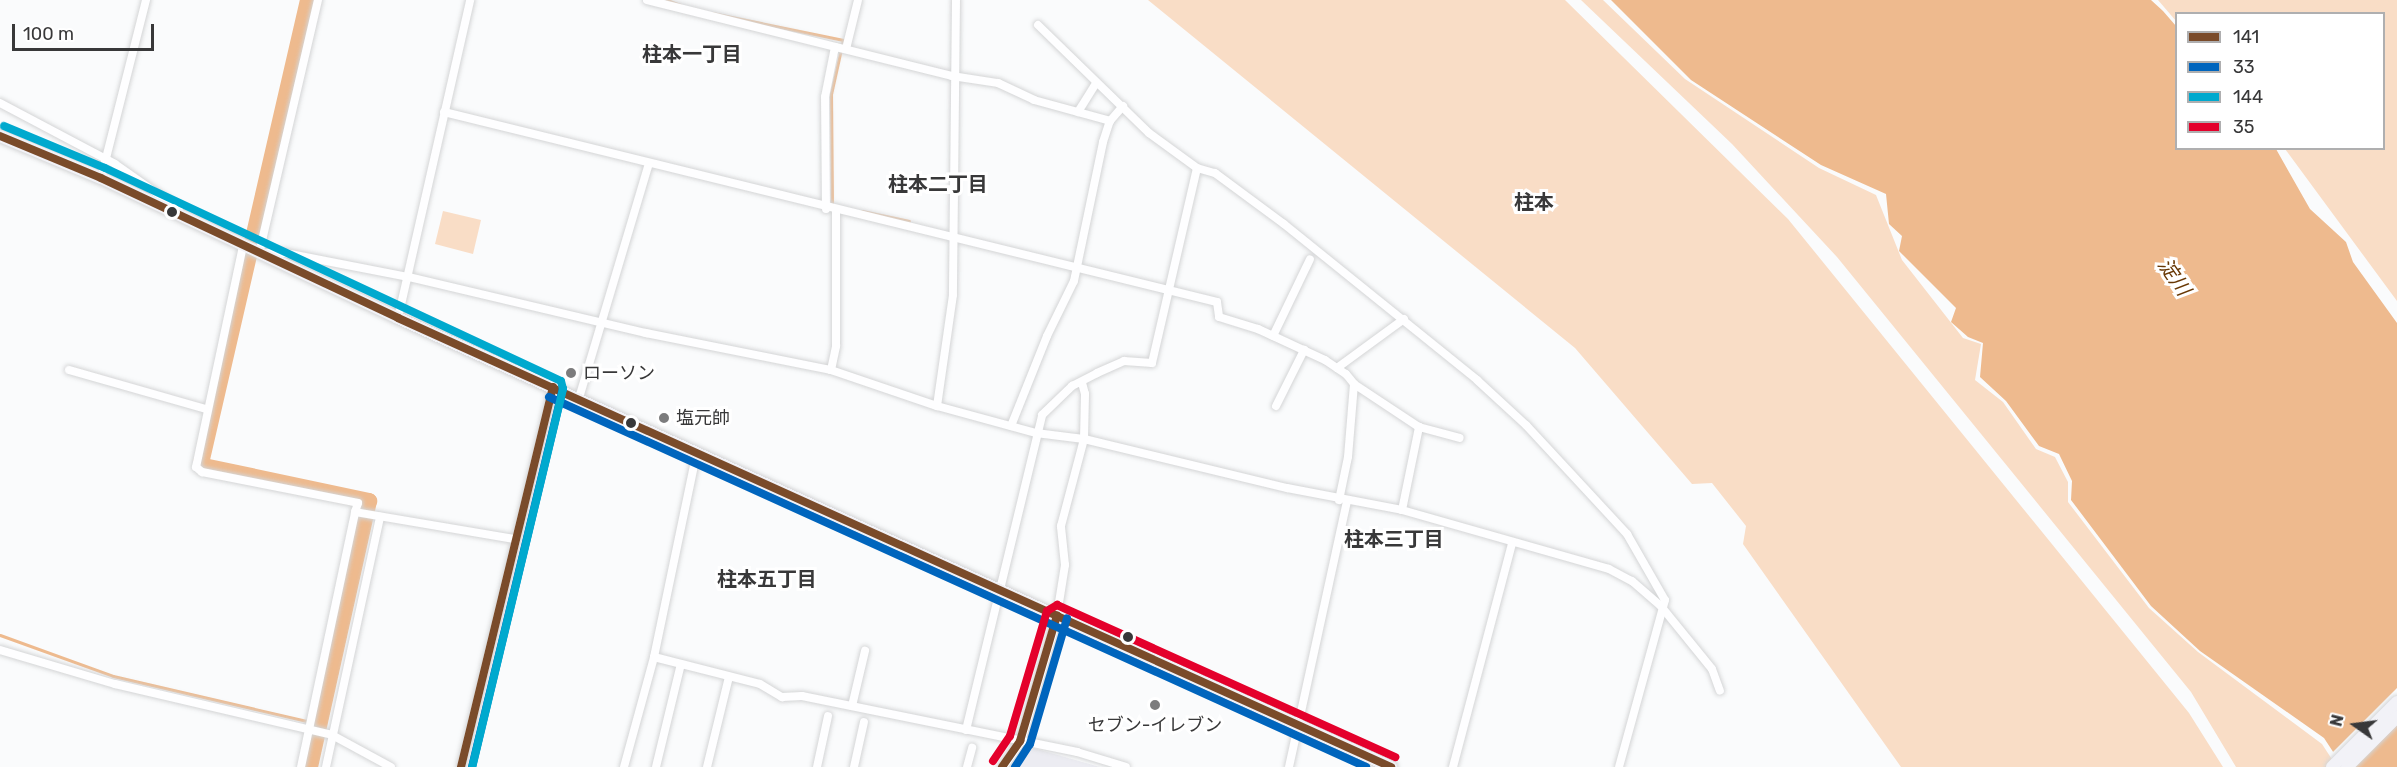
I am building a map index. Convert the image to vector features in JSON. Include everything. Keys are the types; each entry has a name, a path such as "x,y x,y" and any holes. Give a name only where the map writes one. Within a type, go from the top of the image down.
{"main road":[{"path":"0,136 101,178 207,230 398,318 999,590 1300,723 1391,767"},
{"path":"2332,767 2397,702"},
{"path":"2347,767 2397,717"}],"street":[{"path":"101,178 146,0"},
{"path":"318,0 260,253 285,253 409,277 600,322 831,370 937,406 1036,433 1084,439 1343,500 1402,510 1512,544 1609,569 1632,581 1684,632 1712,669 1720,692"},
{"path":"398,318 470,0"},
{"path":"647,0 952,76 998,83 1034,100 1110,121"},
{"path":"846,49 858,0"},
{"path":"937,406 953,295 952,76 956,0"},
{"path":"1038,25 1149,134 1197,168 1215,173 1404,319 1526,425 1627,534 1665,600 1619,767"},
{"path":"826,209 825,97 835,46"},
{"path":"1078,112 1096,83"},
{"path":"0,103 105,161 207,230"},
{"path":"1011,426 1079,266 1110,121 1123,106"},
{"path":"444,112 836,212 954,235 1217,302 1219,317 1273,336 1304,350 1337,368 1354,384 1419,427 1460,438"},
{"path":"579,398 600,322 650,163"},
{"path":"966,730 1042,415 1053,402 1082,383 1124,361 1152,363 1197,168"},
{"path":"831,370 836,346 836,212"},
{"path":"243,246 195,459 196,467 202,472 358,503 301,767"},
{"path":"1273,336 1310,260"},
{"path":"1337,368 1404,319"},
{"path":"1276,406 1304,350"},
{"path":"69,370 206,409"},
{"path":"1002,767 1020,741 1057,615 1065,565 1061,526 1084,439 1085,394 1082,383"},
{"path":"1289,767 1300,723 1343,500 1354,384"},
{"path":"460,767 553,387"},
{"path":"1402,510 1419,427"},
{"path":"624,767 654,657 697,452"},
{"path":"355,512 380,517 395,516 515,539"},
{"path":"326,767 380,517"},
{"path":"1453,767 1512,544"},
{"path":"0,650 115,684 309,728 332,735 391,767"},
{"path":"852,706 865,651"},
{"path":"654,657 760,684 782,697 802,696 852,706 1020,741 1126,767"},
{"path":"656,767 681,664"},
{"path":"707,767 729,677"},
{"path":"817,767 828,716"},
{"path":"854,767 864,722"},
{"path":"967,767 972,748"}],"shaded area":[{"path":"1148,0 1565,0 1788,219 2189,713 2223,767 1901,767 1743,544 1746,526 1712,483 1692,484 1575,348"},
{"path":"1581,0 1603,0 1685,79 1819,168 1876,195 1902,260 1963,338 1981,344 1975,380 2003,402 2036,449 2055,457 2068,482 2068,502 2149,608 2198,652 2322,744 2337,767 2236,767 2191,692 1837,257 1732,144"},
{"path":"2158,0 2397,0 2397,301 2286,150 2385,150 2385,12 2175,12 2175,20"},
{"path":"443,211 481,220 473,254 435,244"},
{"path":"1033,748 1100,767 1014,767"}],"water":[{"name":"淀川","path":"1611,0 2151,0 2163,11 2175,25 2175,150 2277,150 2310,209 2346,242 2353,262 2397,323 2397,767 2343,767 2324,738 2200,651 2151,606 2071,500 2072,481 2059,454 2039,446 2006,401 1980,377 1983,343 1968,337 1951,322 1956,308 1899,251 1902,236 1889,224 1886,194 1821,165 1691,80"}],"pier":[{"path":"2397,688 2397,725 2355,767 2339,767 2331,754"}],"waterway":[{"path":"308,0 201,462 204,466 369,501 310,767"},
{"path":"667,0 680,5"},
{"path":"712,13 843,40 831,94 832,204"},
{"path":"862,211 909,221"},
{"path":"0,635 113,676 320,724"}],"transit line":[{"name":"144","path":"4,126 105,168 561,381 563,389 472,767"},
{"name":"141","path":"0,136 101,178 398,318 1391,767"},
{"name":"141","path":"461,767 553,387"},
{"name":"33","path":"472,767 563,389"},
{"name":"33","path":"549,397 1366,767"},
{"name":"35","path":"993,761 1010,736 1047,611 1057,605 1395,757"},
{"name":"141","path":"1002,767 1020,741 1057,615"},
{"name":"33","path":"1015,767 1030,744 1067,618"}],"place":[{"name":"ローソン","path":"571,373"},
{"name":"塩元帥","path":"664,418"},
{"name":"セブン-イレブン","path":"1155,705"}],"district":[{"name":"柱本一丁目","path":"692,54"},
{"name":"柱本二丁目","path":"938,184"},
{"name":"柱本","path":"1534,202"},
{"name":"柱本三丁目","path":"1394,539"},
{"name":"柱本五丁目","path":"767,579"}]}
